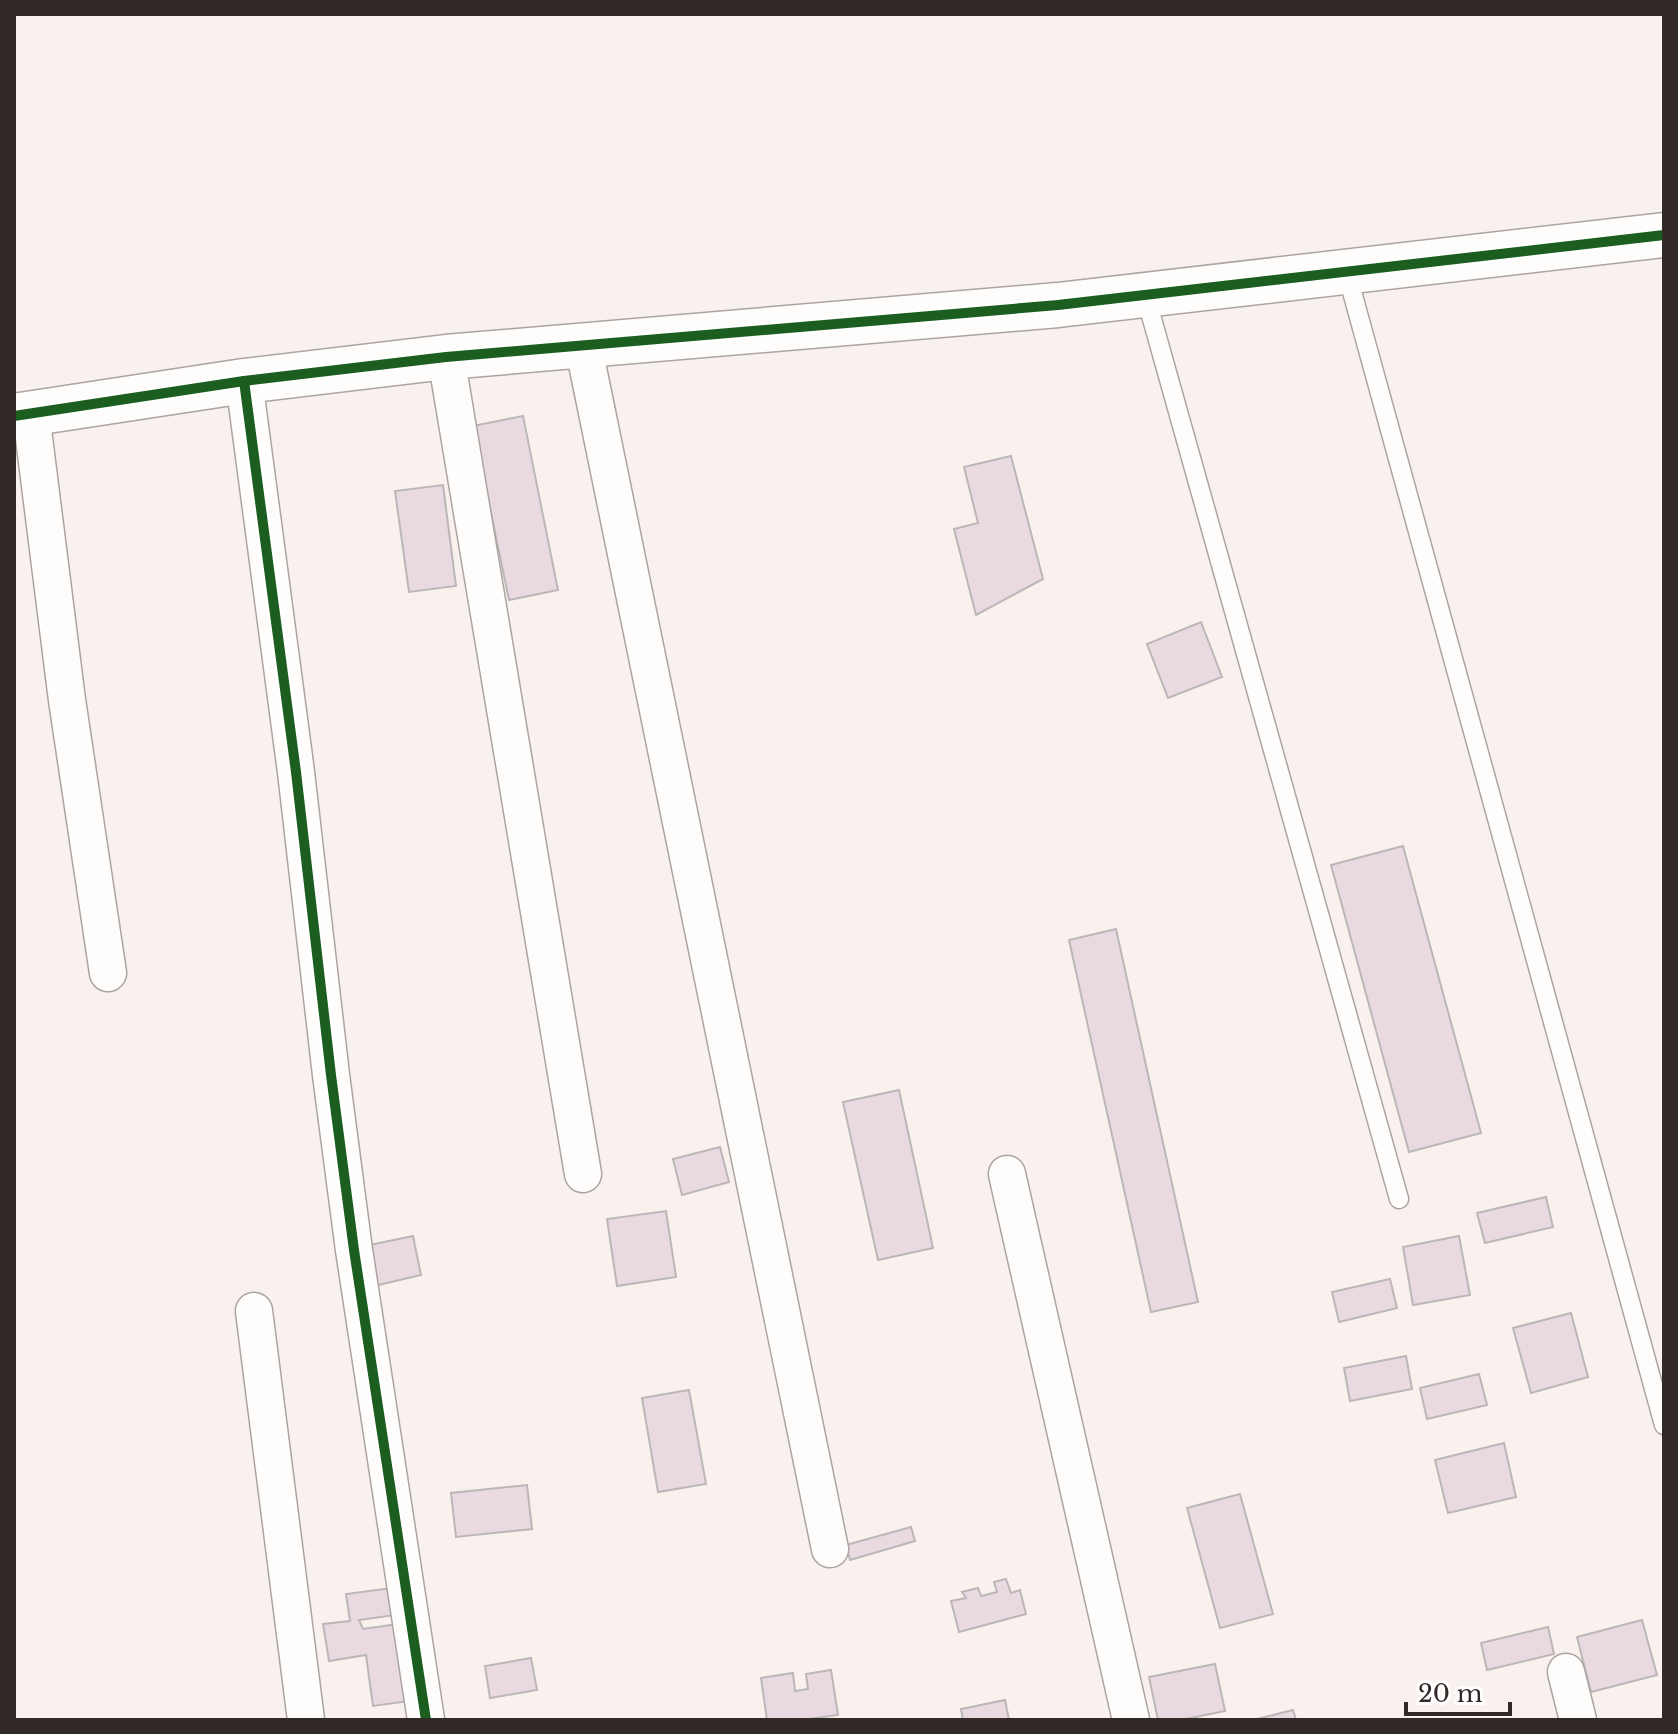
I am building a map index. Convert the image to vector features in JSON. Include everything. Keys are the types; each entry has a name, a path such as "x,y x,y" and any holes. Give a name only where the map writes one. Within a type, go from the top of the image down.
{"street":[{"path":"108,973 22,415 244,381 446,357 1058,305 1664,235"},
{"path":"583,344 830,1549"},
{"path":"446,357 583,1174"},
{"path":"244,381 296,772 348,1206 426,1720"},
{"path":"1007,1174 1131,1720"},
{"path":"254,1311 306,1720"},
{"path":"1566,1672 1578,1720"}],"lane":[{"path":"1346,270 1664,1425"},
{"path":"1145,294 1399,1199"}],"building":[{"path":"523,416 558,590 509,600 473,426"},
{"path":"1011,456 1043,579 976,615 954,529 978,523 964,467"},
{"path":"443,485 456,586 409,592 395,491"},
{"path":"1201,622 1222,677 1168,698 1147,644"},
{"path":"1403,846 1481,1133 1409,1152 1331,865"},
{"path":"1116,929 1198,1302 1151,1312 1069,940"},
{"path":"899,1090 933,1248 878,1260 843,1102"},
{"path":"720,1147 729,1182 682,1195 673,1159"},
{"path":"1546,1197 1553,1227 1485,1243 1477,1213"},
{"path":"666,1211 676,1277 617,1286 607,1219"},
{"path":"413,1236 421,1275 374,1286 365,1246"},
{"path":"1459,1236 1470,1295 1413,1305 1403,1247"},
{"path":"1390,1279 1397,1308 1339,1322 1332,1292"},
{"path":"1571,1313 1588,1377 1531,1393 1513,1328"},
{"path":"1406,1356 1412,1389 1350,1401 1344,1368"},
{"path":"1479,1374 1487,1405 1427,1419 1420,1388"},
{"path":"689,1390 706,1484 658,1492 642,1398"},
{"path":"1504,1443 1516,1497 1448,1513 1435,1460"},
{"path":"527,1485 532,1529 456,1537 451,1493"},
{"path":"1240,1494 1273,1614 1220,1628 1187,1508"},
{"path":"911,1527 915,1541 850,1560 846,1545"},
{"path":"1006,1579 1011,1593 1020,1590 1026,1614 959,1632 951,1601 966,1598 962,1592 978,1588 981,1596 997,1592 994,1582"},
{"path":"391,1588 395,1615 359,1620 363,1629 399,1624 410,1701 373,1706 366,1655 329,1661 323,1624 350,1621 346,1594"},
{"path":"1642,1620 1657,1675 1591,1692 1577,1637"},
{"path":"1548,1627 1554,1654 1487,1670 1481,1643"},
{"path":"531,1658 537,1690 490,1698 485,1666"},
{"path":"1215,1664 1225,1711 1181,1720 1158,1720 1149,1677"},
{"path":"831,1670 838,1715 767,1720 761,1678 793,1673 795,1691 808,1689 806,1674"},
{"path":"1005,1700 1009,1720 963,1720 961,1709"},
{"path":"1293,1710 1296,1720 1253,1720"}],"cycle path":[{"path":"14,416 244,381 446,357 1058,305 1664,235"},
{"path":"244,381 296,772 354,1250 426,1720"}]}
